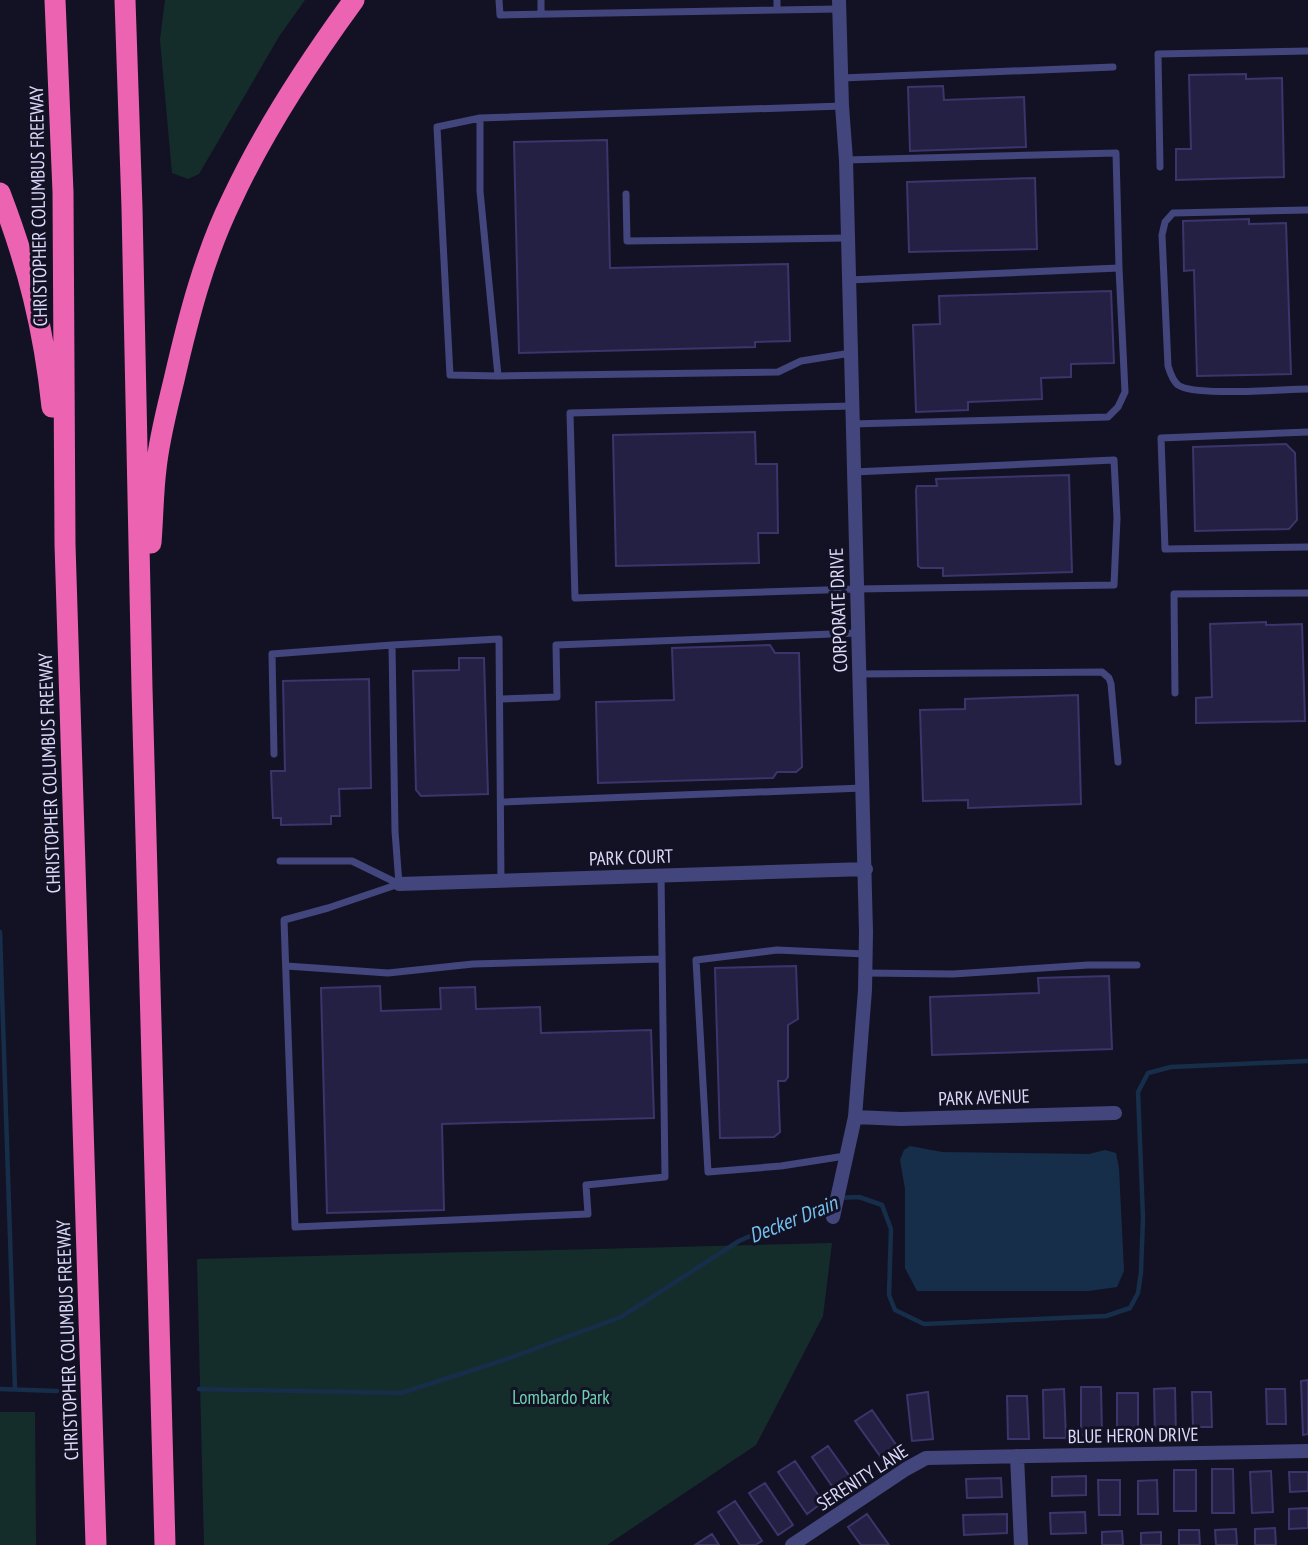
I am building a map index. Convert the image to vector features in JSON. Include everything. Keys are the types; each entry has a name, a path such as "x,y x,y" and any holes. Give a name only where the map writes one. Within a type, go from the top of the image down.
{"highway":[{"name":"CHRISTOPHER COLUMBUS FREEWAY","path":"55,0 62,192 65,544 96,1545"},
{"path":"125,0 165,1545"},
{"path":"142,688 156,467 167,408 198,288 218,230 244,174 309,63 354,0"},
{"path":"0,192 32,285 47,354 65,544"}],"street":[{"name":"CORPORATE DRIVE","path":"832,1217 855,1117 865,973 866,869 846,160 839,4"},
{"name":"PARK COURT","path":"399,884 866,869"},
{"name":"PARK AVENUE","path":"855,1117 901,1119 1115,1113"},
{"name":"BLUE HERON DRIVE","path":"958,1457 1308,1451"},
{"path":"1017,1456 1021,1545"},
{"name":"SERENITY LANE","path":"792,1545 926,1458 958,1457"}],"lane":[{"path":"499,0 500,15 778,10 839,4"},
{"path":"541,0 541,14"},
{"path":"777,0 778,10"},
{"path":"1160,167 1158,54 1308,51"},
{"path":"841,78 1112,67"},
{"path":"842,106 481,117 437,127 450,374 498,376 778,372 801,361 851,353"},
{"path":"481,117 480,191 498,376"},
{"path":"846,160 1116,153 1125,392 1118,407 1108,417 852,424"},
{"path":"626,194 627,242 848,238"},
{"path":"1308,210 1172,213 1165,222 1162,235 1168,366 1178,385 1207,391 1308,389"},
{"path":"849,280 1119,268"},
{"path":"852,406 570,413 575,598 857,589 1114,585 1117,518 1114,460 854,472"},
{"path":"1308,432 1161,438 1165,549 1308,547"},
{"path":"1175,693 1174,594 1308,593"},
{"path":"500,699 557,697 556,645 858,633"},
{"path":"274,754 272,654 499,639 502,882"},
{"path":"392,645 399,884"},
{"path":"859,674 1102,672 1111,684 1118,762"},
{"path":"501,802 863,788"},
{"path":"280,861 352,861 399,884"},
{"path":"399,884 284,920 295,1227 588,1214 586,1185 665,1177 661,875"},
{"path":"847,1156 781,1166 708,1172 696,960 776,950 865,954"},
{"path":"286,966 388,974 473,964 662,959"},
{"path":"865,973 953,974 1088,965 1137,965"}],"green space":[{"path":"165,0 305,0 280,35 199,174 188,179 172,173 160,40"},
{"name":"Lombardo Park","path":"832,1243 823,1316 756,1445 607,1545 204,1545 197,1259"},
{"path":"0,1412 35,1412 36,1545 0,1545"}],"water":[{"path":"910,1146 942,1152 1089,1154 1105,1150 1116,1153 1124,1271 1117,1287 1089,1291 917,1291 905,1268 905,1189 900,1160 904,1150"}],"building":[{"path":"1246,74 1246,79 1282,78 1284,177 1176,180 1176,149 1191,149 1189,75"},
{"path":"943,86 944,100 1024,97 1026,147 910,151 908,87"},
{"path":"607,140 610,268 788,264 790,341 755,342 755,347 519,353 514,142"},
{"path":"1035,178 1037,249 909,252 907,182"},
{"path":"1249,219 1249,224 1286,223 1291,374 1197,376 1194,270 1184,271 1183,221"},
{"path":"1111,291 1114,363 1071,364 1071,377 1041,378 1042,399 968,402 968,410 916,412 913,325 940,324 939,296"},
{"path":"755,432 756,464 777,464 778,533 758,533 759,563 616,566 613,435"},
{"path":"1286,444 1295,453 1297,520 1289,529 1195,531 1193,447"},
{"path":"1069,475 1072,572 943,576 943,568 918,566 917,486 937,486 936,479"},
{"path":"1266,622 1266,625 1302,624 1305,721 1196,723 1196,698 1212,697 1210,624"},
{"path":"770,645 775,653 799,653 802,767 796,772 777,772 773,778 598,783 596,702 674,700 672,648"},
{"path":"459,658 484,658 488,794 421,796 416,790 413,671 459,670"},
{"path":"369,679 371,788 339,789 340,816 331,816 331,824 281,825 281,818 273,818 271,771 285,771 283,681"},
{"path":"1078,695 1081,804 968,808 968,800 923,801 920,710 965,709 965,699"},
{"path":"796,966 798,1019 788,1025 788,1077 785,1081 778,1081 780,1132 774,1137 720,1138 715,968"},
{"path":"1109,976 1112,1049 932,1055 930,997 1039,993 1038,978"},
{"path":"380,986 381,1011 441,1009 440,988 475,987 476,1009 540,1007 541,1033 651,1030 654,1118 442,1124 444,1210 327,1213 321,988"},
{"path":"1308,1380 1308,1434 1303,1435 1301,1381"},
{"path":"1081,1387 1101,1387 1102,1435 1081,1435"},
{"path":"1175,1388 1176,1436 1155,1436 1154,1389"},
{"path":"1064,1389 1066,1438 1044,1438 1043,1390"},
{"path":"1266,1389 1285,1389 1286,1424 1267,1424"},
{"path":"928,1392 933,1439 912,1441 907,1395"},
{"path":"1192,1392 1211,1392 1212,1427 1193,1427"},
{"path":"1117,1393 1138,1393 1138,1437 1117,1437"},
{"path":"1007,1396 1027,1396 1029,1439 1008,1439"},
{"path":"872,1410 899,1449 883,1460 855,1421"},
{"path":"828,1446 853,1481 836,1492 812,1457"},
{"path":"795,1461 823,1502 807,1514 778,1472"},
{"path":"1212,1469 1233,1469 1234,1513 1212,1513"},
{"path":"1174,1470 1196,1470 1196,1511 1174,1511"},
{"path":"1271,1471 1273,1512 1252,1513 1250,1472"},
{"path":"1289,1472 1308,1472 1308,1491 1290,1492"},
{"path":"1086,1476 1086,1495 1052,1496 1052,1477"},
{"path":"1001,1478 1002,1497 967,1498 966,1479"},
{"path":"1098,1480 1120,1480 1120,1515 1099,1515"},
{"path":"1157,1480 1158,1514 1138,1514 1138,1481"},
{"path":"765,1483 793,1525 778,1535 749,1493"},
{"path":"735,1501 762,1541 755,1545 740,1545 718,1512"},
{"path":"1308,1508 1308,1528 1289,1529 1289,1509"},
{"path":"1085,1512 1086,1533 1051,1534 1050,1513"},
{"path":"867,1514 889,1545 861,1545 848,1527"},
{"path":"1007,1514 1007,1533 964,1535 963,1515"},
{"path":"1275,1528 1276,1545 1255,1545 1255,1529"},
{"path":"1236,1529 1237,1545 1216,1545 1215,1530"},
{"path":"1179,1530 1199,1530 1200,1545 1179,1545"},
{"path":"1122,1531 1123,1545 1102,1545 1102,1532"},
{"path":"1161,1532 1161,1545 1141,1545 1141,1533"},
{"path":"712,1534 719,1545 695,1545"}],"waterway":[{"path":"0,932 15,1389"},
{"name":"Decker Drain","path":"199,1389 401,1393 504,1360 621,1317 739,1241 837,1198 859,1197 882,1205 891,1229 889,1295 895,1310 924,1324 1106,1316 1130,1308 1138,1293 1143,1218 1138,1092 1148,1073 1171,1067 1308,1061"},
{"name":"Decker Drain","path":"0,1389 57,1391"}]}
